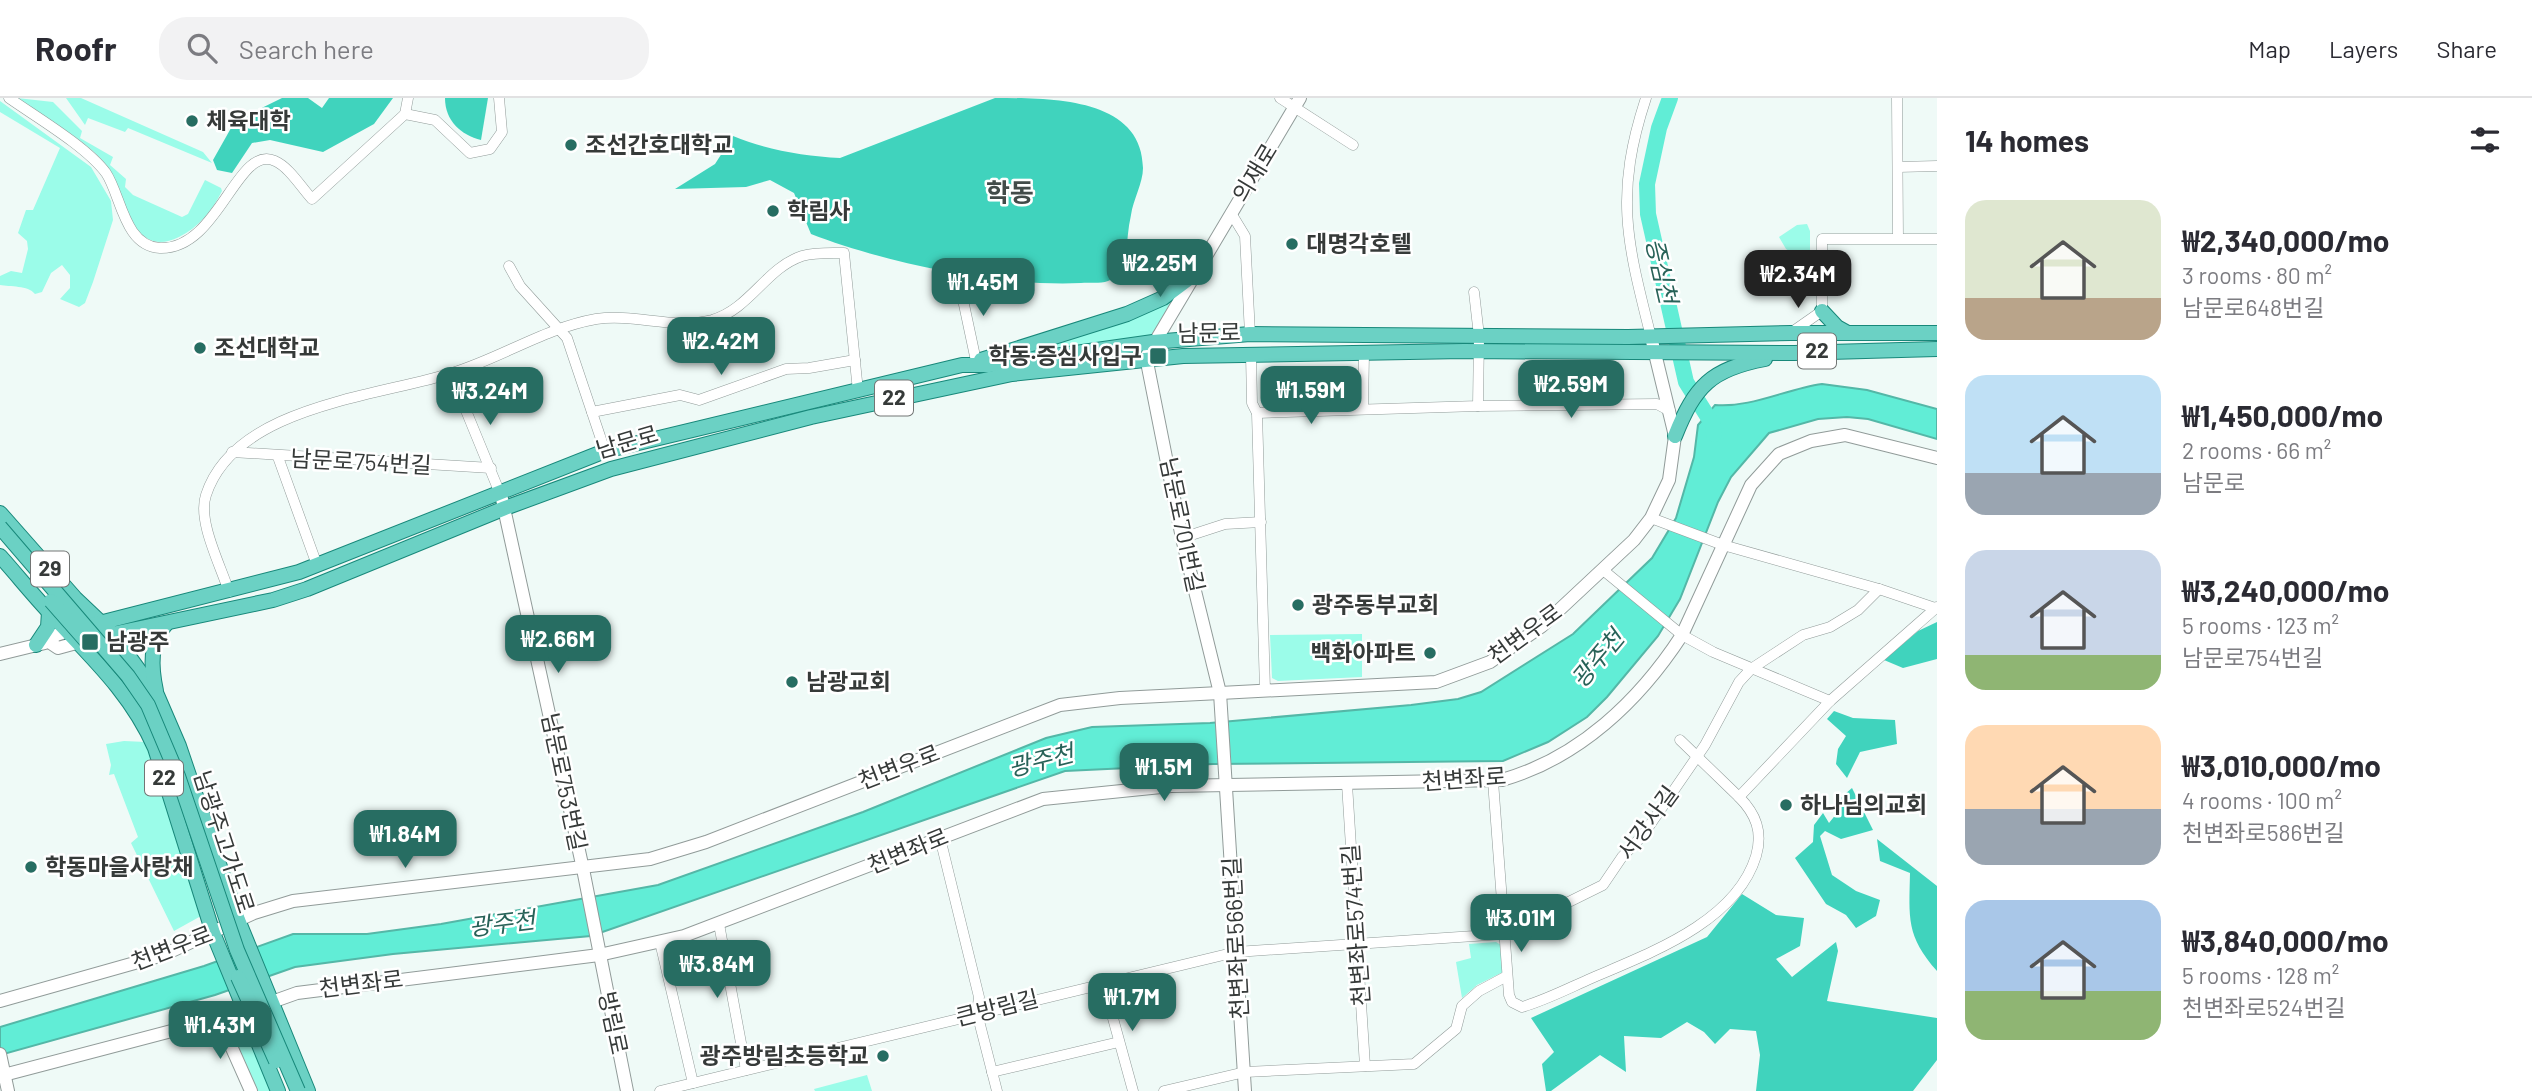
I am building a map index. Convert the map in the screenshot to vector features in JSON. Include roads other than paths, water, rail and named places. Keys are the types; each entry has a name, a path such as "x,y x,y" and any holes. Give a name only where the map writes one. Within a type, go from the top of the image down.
{"main road":[{"path":"969,363 1127,314 1163,298 1195,274"},
{"path":"1822,311 1837,327 1847,333"},
{"name":"22","path":"1653,345 1696,336 1791,332 1937,333"},
{"name":"남문로","path":"79,642 107,628 317,565 605,451 969,363 989,365 1153,342 1250,334 1479,336 1653,345"},
{"name":"남문로","path":"68,631 167,623 307,589 505,508 611,469 838,410 1012,374 1146,358 1478,352 1653,345"},
{"name":"22","path":"1653,345 1698,352 1794,353 1937,349"},
{"path":"1675,436 1686,408 1700,387 1729,367 1794,353"},
{"path":"838,410 837,405 848,401 855,391"},
{"name":"29","path":"0,513 75,598 107,628"},
{"name":"남광주고가도로","path":"0,527 128,676 148,705 174,765 232,939 298,1091"},
{"name":"남광주고가도로","path":"0,541 111,669 145,715 163,756 227,951 289,1091"},
{"name":"29","path":"0,556 68,631"},
{"path":"42,643 48,627 49,612"},
{"path":"157,695 152,672 153,649 167,623"},
{"name":"22","path":"107,628 157,695 179,746 238,920 309,1091"},
{"name":"22","path":"68,631 118,685 144,723 155,748 213,933 278,1091"}],"street":[{"path":"9,98 67,139 105,171 127,222 141,239 161,248 180,243 207,225 251,163 265,159 277,162 312,199 405,114 408,98"},
{"path":"405,114 432,118 470,153 481,153 496,144 502,132 499,98"},
{"path":"1280,98 1297,103 1353,145"},
{"path":"1646,98 1628,164 1625,219 1653,345"},
{"path":"1897,98 1898,238"},
{"name":"의재로","path":"1146,358 1153,342 1297,103"},
{"path":"1898,167 1937,166"},
{"name":"남문로","path":"1231,213 1245,236 1250,334"},
{"path":"1791,332 1822,311 1822,239 1937,239"},
{"path":"229,592 208,531 204,504 210,484 232,452 300,412 451,373 562,329 599,319 693,323 714,319 739,306 780,268 796,258 813,253 844,253 855,360 855,391"},
{"path":"509,266 526,292 562,329 570,345 605,451"},
{"path":"959,281 969,363"},
{"path":"1474,292 1479,336 1478,406"},
{"name":"천변우로","path":"0,1001 163,955 273,906 322,896 583,869 650,859 706,842 1060,705 1120,698 1421,683 1464,674 1515,646 1604,570 1651,518 1669,480 1675,436 1653,345"},
{"path":"1363,410 1364,353"},
{"path":"1251,355 1252,403 1257,413 1265,690"},
{"name":"남문로701번길","path":"1146,358 1182,538 1220,693 1226,785"},
{"path":"592,412 680,395 699,400 786,369 855,360"},
{"path":"451,373 499,491"},
{"path":"1257,413 1657,404 1671,411"},
{"name":"천변좌로","path":"2,1075 244,1012 272,1000 314,990 599,955 660,943 719,924 940,838 1055,797 1126,789 1226,785 1493,781 1542,767 1563,756 1637,695 1679,633 1718,543 1751,485 1770,461 1789,449 1845,435 1937,458"},
{"name":"남문로754번길","path":"232,452 278,457 491,468"},
{"path":"278,457 317,565"},
{"name":"남문로753번길","path":"499,491 505,508 583,869 599,955"},
{"path":"1651,518 1718,543 1936,608"},
{"path":"1182,538 1225,524 1261,522"},
{"path":"1604,570 1679,633 1751,669 1830,701"},
{"path":"1751,669 1802,635 1830,627 1858,610 1879,589"},
{"path":"1739,797 1830,701 1936,608"},
{"path":"0,654 42,643 68,631"},
{"path":"42,643 58,648 79,642"},
{"name":"서강사길","path":"1504,934 1603,885 1643,835 1696,758 1739,682 1751,669"},
{"path":"1493,781 1507,976 1512,1002 1522,1007 1636,959 1714,913 1739,891 1750,873 1759,834 1755,817 1739,797 1680,740"},
{"name":"천변좌로574번길","path":"1347,784 1365,1066"},
{"name":"천변좌로566번길","path":"1226,785 1245,1091"},
{"path":"940,838 979,997 977,1013 997,1091"},
{"path":"719,924 746,1070"},
{"name":"큰방림길","path":"660,1091 1236,952 1504,934"},
{"path":"660,943 692,1083"},
{"name":"방림로","path":"599,955 627,1091"},
{"path":"1164,1091 1245,1072 1414,1064 1455,1029 1462,1006 1479,991 1507,976"},
{"path":"1103,982 1133,1091"},
{"path":"219,1018 251,1091"},
{"path":"992,1072 1119,1042"},
{"path":"0,1054 2,1075 8,1091"}],"water":[{"name":"광주천","path":"1822,384 1867,390 1937,409 1937,439 1868,419 1847,417 1818,419 1769,433 1731,477 1718,502 1680,599 1658,636 1587,717 1548,742 1503,761 1213,764 1065,771 591,936 393,954 295,967 215,995 0,1055 0,1027 204,966 293,934 367,934 441,924 658,885 863,812 1046,738 1092,727 1210,723 1411,705 1458,699 1481,692 1573,634 1652,558 1676,518 1694,457 1698,425 1715,405 1742,404"}],"waterway":[{"name":"증심천","path":"1670,98 1659,128 1647,184 1648,214 1686,382 1713,425 1714,434"}],"place":[{"name":"체육대학","path":"192,121"},
{"name":"조선간호대학교","path":"571,145"},
{"name":"학림사","path":"773,211"},
{"name":"대명각호텔","path":"1292,244"},
{"name":"조선대학교","path":"200,348"},
{"name":"학동·증심사입구","path":"1158,356"},
{"name":"광주동부교회","path":"1298,605"},
{"name":"남광주","path":"90,642"},
{"name":"백화아파트","path":"1430,653"},
{"name":"남광교회","path":"792,682"},
{"name":"하나님의교회","path":"1786,805"},
{"name":"학동마을사랑채","path":"31,867"},
{"name":"광주방림초등학교","path":"883,1056"}],"district":[{"name":"학동","path":"1010,193"}]}
